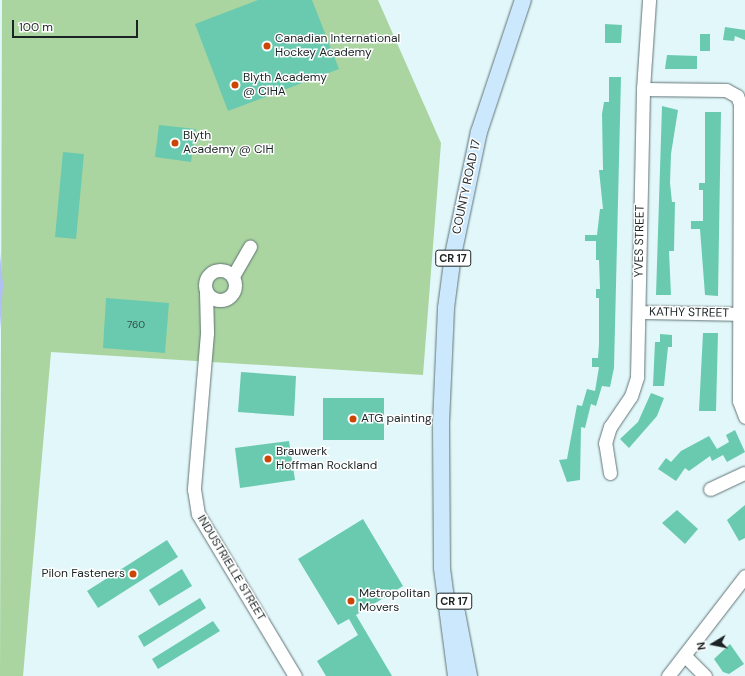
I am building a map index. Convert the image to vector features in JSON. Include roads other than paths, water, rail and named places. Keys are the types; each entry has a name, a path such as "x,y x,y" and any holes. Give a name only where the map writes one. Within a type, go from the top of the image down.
{"main road":[{"name":"COUNTY ROAD 17","path":"456,676 442,568 443,525 441,423 446,308 453,255 479,132 523,0"},
{"name":"COUNTY ROAD 17","path":"443,525 469,676"}],"street":[{"name":"YVES STREET","path":"610,473 605,443 610,427 631,396 636,377 639,312 643,89 649,0"},
{"path":"643,89 726,90 737,96 740,104 743,223 739,314 739,401 745,417"},
{"name":"INDUSTRIELLE STREET","path":"207,333 222,300 234,291 233,276 248,249 220,269 207,276 207,333 194,489 198,514 295,676"},
{"path":"220,269 233,276"},
{"path":"206,291 212,298 222,300"},
{"name":"KATHY STREET","path":"639,312 739,314"},
{"path":"710,489 745,473"},
{"path":"668,676 686,657 745,576"},
{"path":"686,657 704,676"}],"water":[{"path":"0,254 3,285 0,330"}],"place":[{"name":"Canadian International Hockey Academy","path":"267,46"},
{"name":"Blyth Academy @ CIHA","path":"235,85"},
{"name":"Blyth Academy @ CIH","path":"175,143"},
{"name":"ATG painting","path":"353,419"},
{"name":"Brauwerk Hoffman Rockland","path":"268,459"},
{"name":"Pilon Fasteners","path":"133,574"},
{"name":"Metropolitan Movers","path":"351,601"}]}
